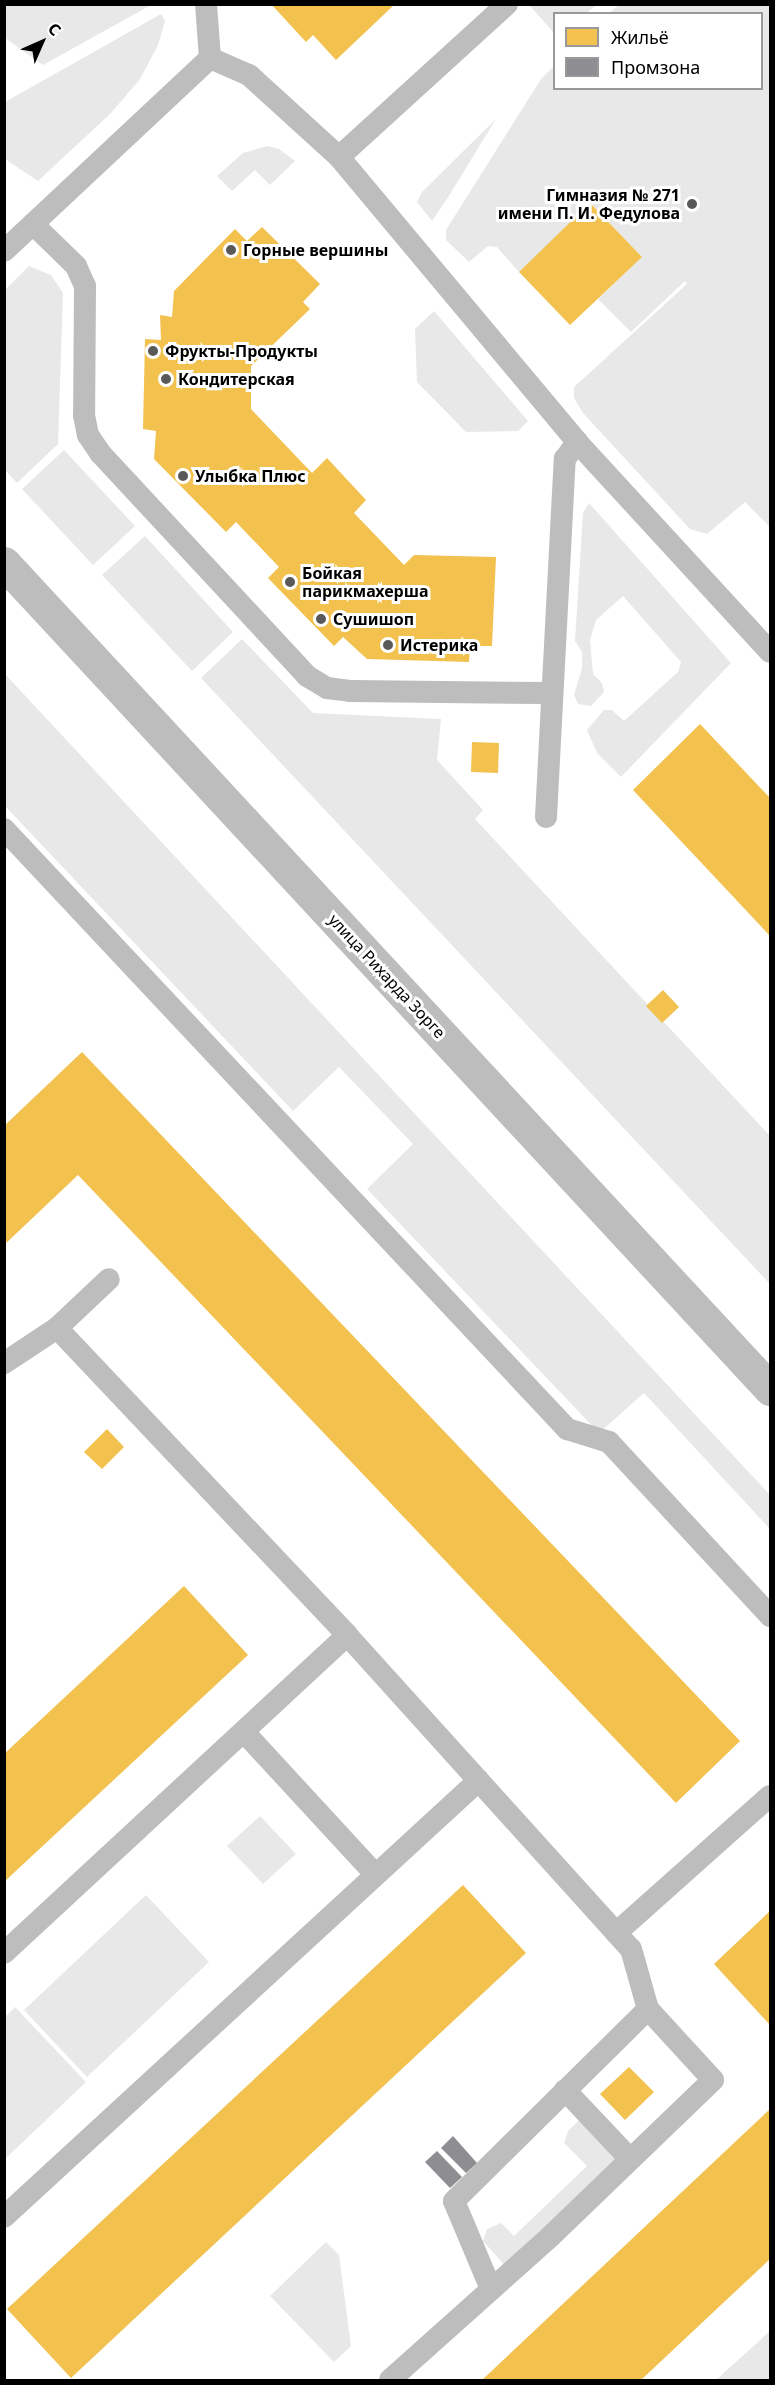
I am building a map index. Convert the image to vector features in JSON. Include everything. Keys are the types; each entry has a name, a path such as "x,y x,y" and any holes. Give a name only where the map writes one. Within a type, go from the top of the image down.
{"street":[{"name":"улица Рихарда Зорге","path":"4,564 771,1389"}],"lane":[{"path":"206,4 210,58"},
{"path":"339,157 507,4"},
{"path":"210,58 249,75 339,157 577,442 771,652"},
{"path":"4,251 210,58"},
{"path":"33,224 76,266 85,286 84,415 88,435 100,453 307,675 327,688 350,691 550,693"},
{"path":"546,817 550,693 565,459 577,442"},
{"path":"4,829 567,1430 609,1442 771,1616"},
{"path":"4,1363 57,1328 109,1279"},
{"path":"57,1328 347,1635 631,1949 648,2010 713,2080 491,2289 390,2380"},
{"path":"4,1953 347,1635"},
{"path":"244,1732 375,1875"},
{"path":"4,2217 479,1780"},
{"path":"616,1933 771,1796"},
{"path":"491,2289 454,2201 648,2010"},
{"path":"565,2090 630,2159"}],"shaded area":[{"path":"5,4 151,5 43,65 5,38"},
{"path":"596,5 588,12 553,12 553,32 530,6"},
{"path":"619,5 770,5 770,527 745,502 707,534 690,529 583,413 574,398 574,387 687,284 685,281 631,332 598,299 642,257 591,204 519,272 497,247 488,246 469,262 446,240 446,230 541,79 553,67 553,90 763,90 763,12 610,12"},
{"path":"161,14 165,21 158,45 140,79 111,113 38,181 5,159 5,102"},
{"path":"496,119 432,221 417,202 422,192"},
{"path":"267,146 279,149 295,161 270,185 255,170 232,191 217,176 243,153"},
{"path":"29,266 51,275 63,293 58,444 17,483 5,470 5,290"},
{"path":"434,311 528,421 518,431 466,432 417,382 415,329"},
{"path":"64,450 135,526 93,565 22,489"},
{"path":"589,503 731,663 621,777 597,753 587,730 604,710 612,710 624,721 678,672 681,662 623,596 596,620 590,640 593,674 602,683 604,692 591,706 578,704 574,695 582,668 582,652 575,641 583,513"},
{"path":"145,536 233,632 192,671 102,575"},
{"path":"242,639 313,713 441,719 437,760 483,810 475,819 770,1136 770,1284 201,678"},
{"path":"4,673 770,1495 770,1529 644,1393 599,1433 367,1189 413,1144 339,1067 293,1111 5,806"},
{"path":"260,1816 296,1854 263,1884 227,1846"},
{"path":"146,1895 209,1962 87,2077 24,2010"},
{"path":"15,2007 86,2082 5,2159 5,2017"},
{"path":"581,2118 619,2159 507,2268 483,2241 487,2229 501,2223 514,2236 587,2166 564,2143 568,2131"},
{"path":"326,2242 339,2255 351,2346 334,2362 270,2296"},
{"path":"770,2331 770,2380 716,2380"}],"building: Жильё":[{"path":"271,4 395,4 336,60 313,35 306,42"},
{"path":"590,203 642,257 570,325 519,272"},
{"path":"262,227 320,284 303,302 310,309 251,366 251,409 312,473 327,458 366,500 354,513 404,565 414,555 496,557 492,646 470,646 469,662 367,659 343,637 334,646 268,578 279,567 236,522 226,532 154,459 156,431 143,429 145,339 161,340 160,315 172,317 174,291 235,229 247,241"},
{"path":"700,724 770,798 770,936 633,790"},
{"path":"472,742 499,743 498,773 471,772"},
{"path":"663,990 679,1007 662,1023 646,1006"},
{"path":"82,1052 740,1741 676,1803 78,1175 4,1245 4,1126"},
{"path":"107,1429 124,1447 102,1469 84,1452"},
{"path":"184,1586 248,1655 4,1882 4,1754"},
{"path":"463,1885 526,1953 71,2378 7,2309"},
{"path":"770,1911 770,2025 714,1964"},
{"path":"629,2067 654,2092 625,2120 600,2094"},
{"path":"770,2109 770,2259 641,2380 482,2380"}],"building: Промзона":[{"path":"453,2136 477,2163 466,2173 441,2148"},
{"path":"437,2151 462,2177 450,2188 425,2162"}],"place":[{"name":"Гимназия № 271 имени П. И. Федулова","path":"692,204"},
{"name":"Горные вершины","path":"231,250"},
{"name":"Фрукты-Продукты","path":"153,351"},
{"name":"Кондитерская","path":"166,379"},
{"name":"Улыбка Плюс","path":"183,476"},
{"name":"Бойкая парикмахерша","path":"290,582"},
{"name":"Сушишоп","path":"321,619"},
{"name":"Истерика","path":"388,645"}]}
